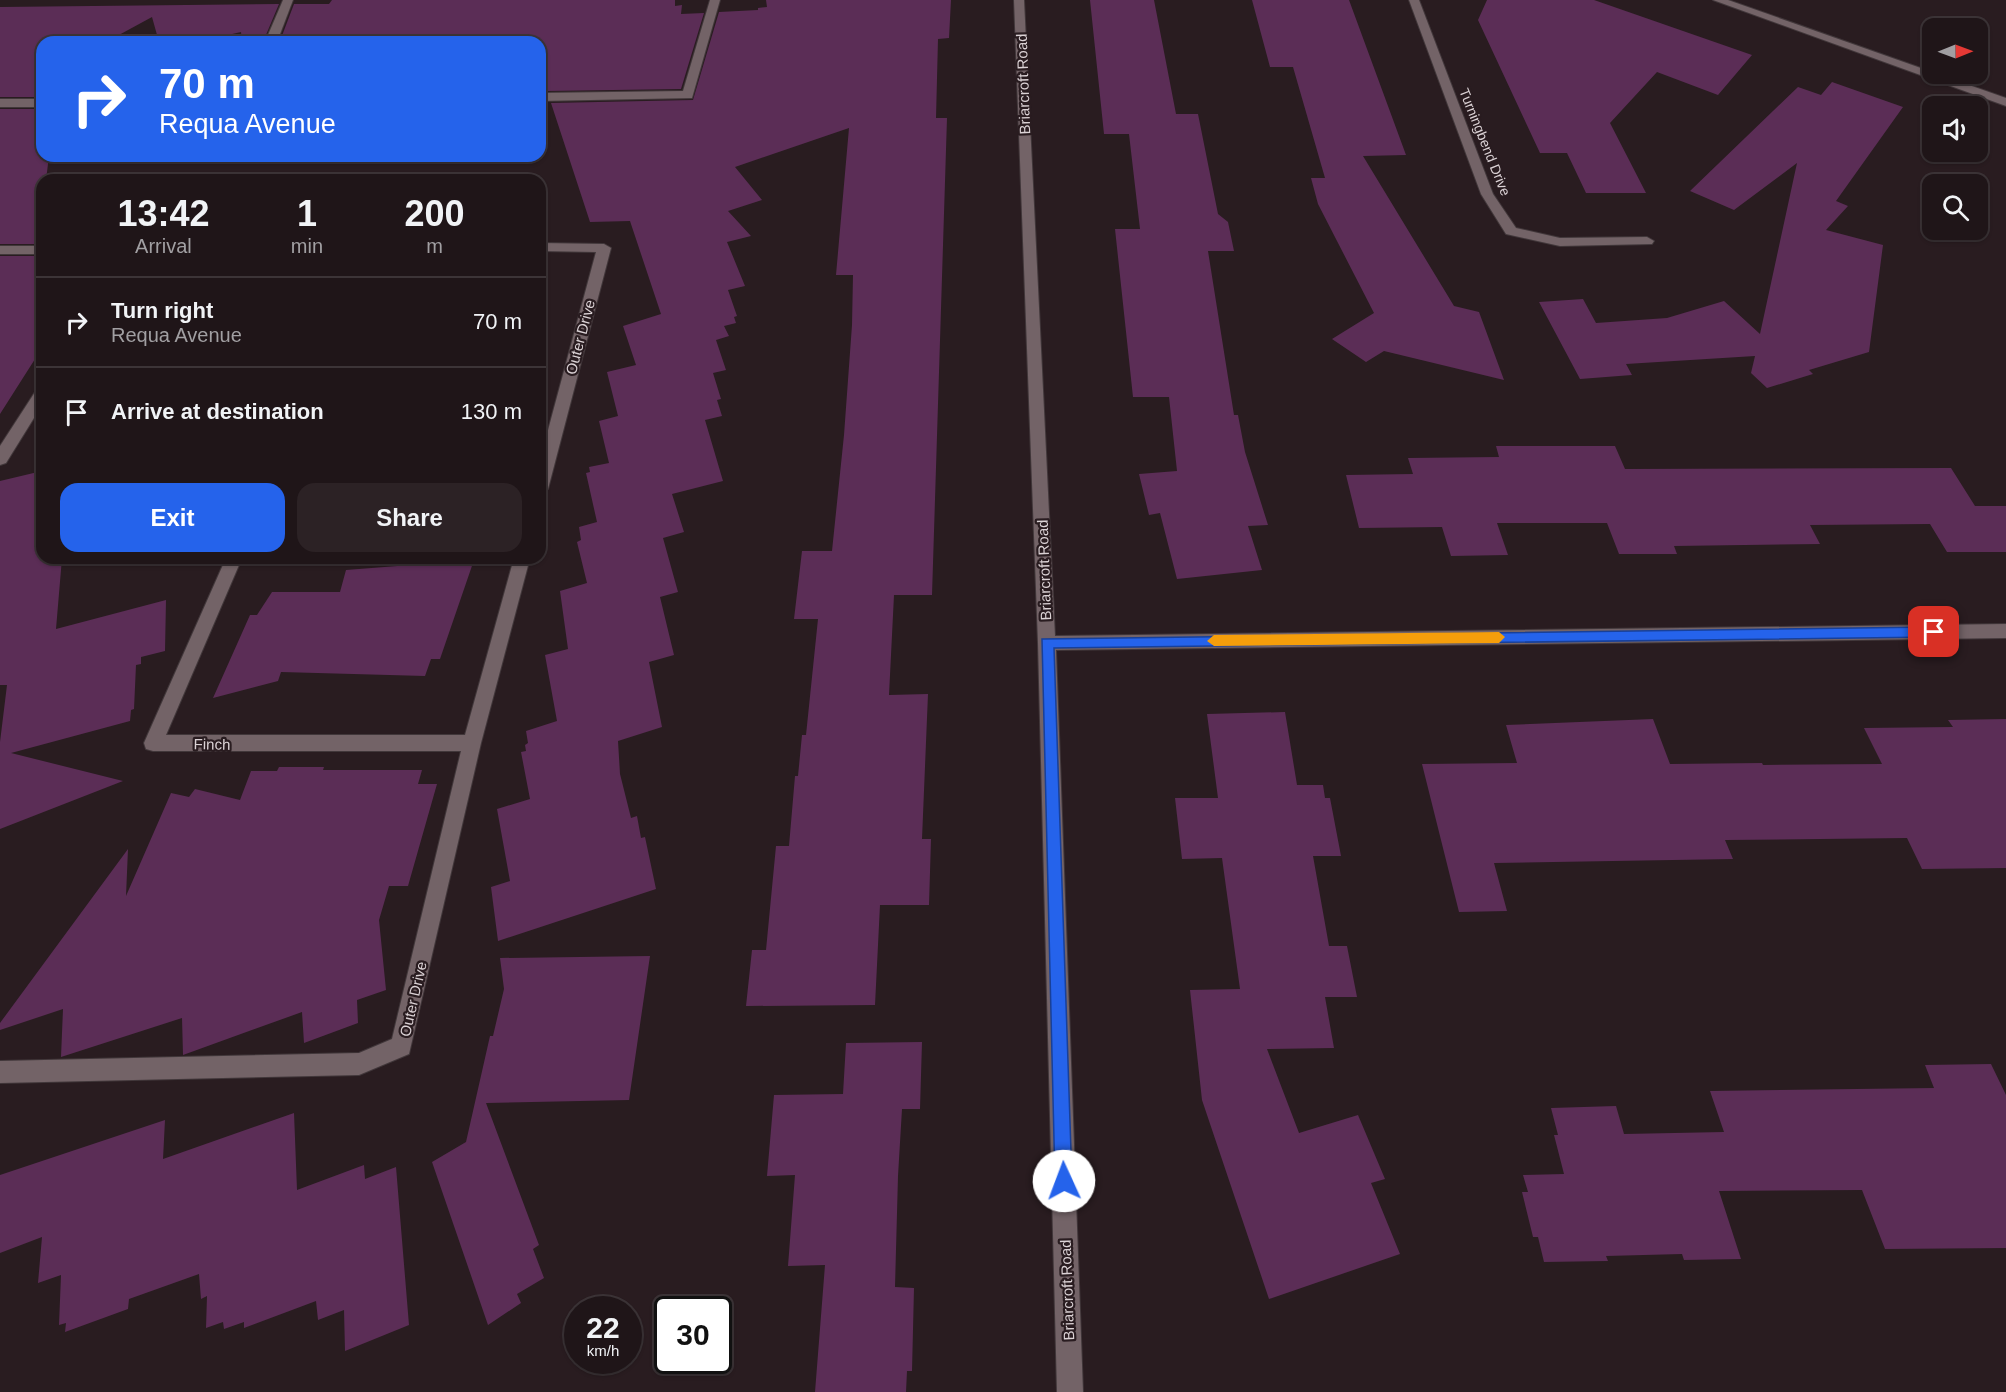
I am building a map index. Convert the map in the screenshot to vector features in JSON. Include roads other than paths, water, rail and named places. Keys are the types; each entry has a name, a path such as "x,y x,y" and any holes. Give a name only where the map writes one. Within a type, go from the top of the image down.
{"street":[{"path":"273,36 288,0"},
{"path":"546,98 688,96 715,0"},
{"name":"Briarcroft Road","path":"1019,0 1047,643 1070,1392"},
{"name":"Turningbend Drive","path":"1414,0 1487,194 1511,231 1560,242 1647,241"},
{"path":"1718,0 2006,102"},
{"path":"0,103 36,103"},
{"name":"Outer Drive","path":"546,247 604,248 546,466"},
{"path":"0,250 36,250"},
{"path":"0,459 36,402"},
{"name":"Finch","path":"231,564 153,743 472,743"},
{"name":"Outer Drive","path":"0,1072 359,1064 401,1046 472,743 520,564"},
{"path":"1047,643 2006,631"}]}
